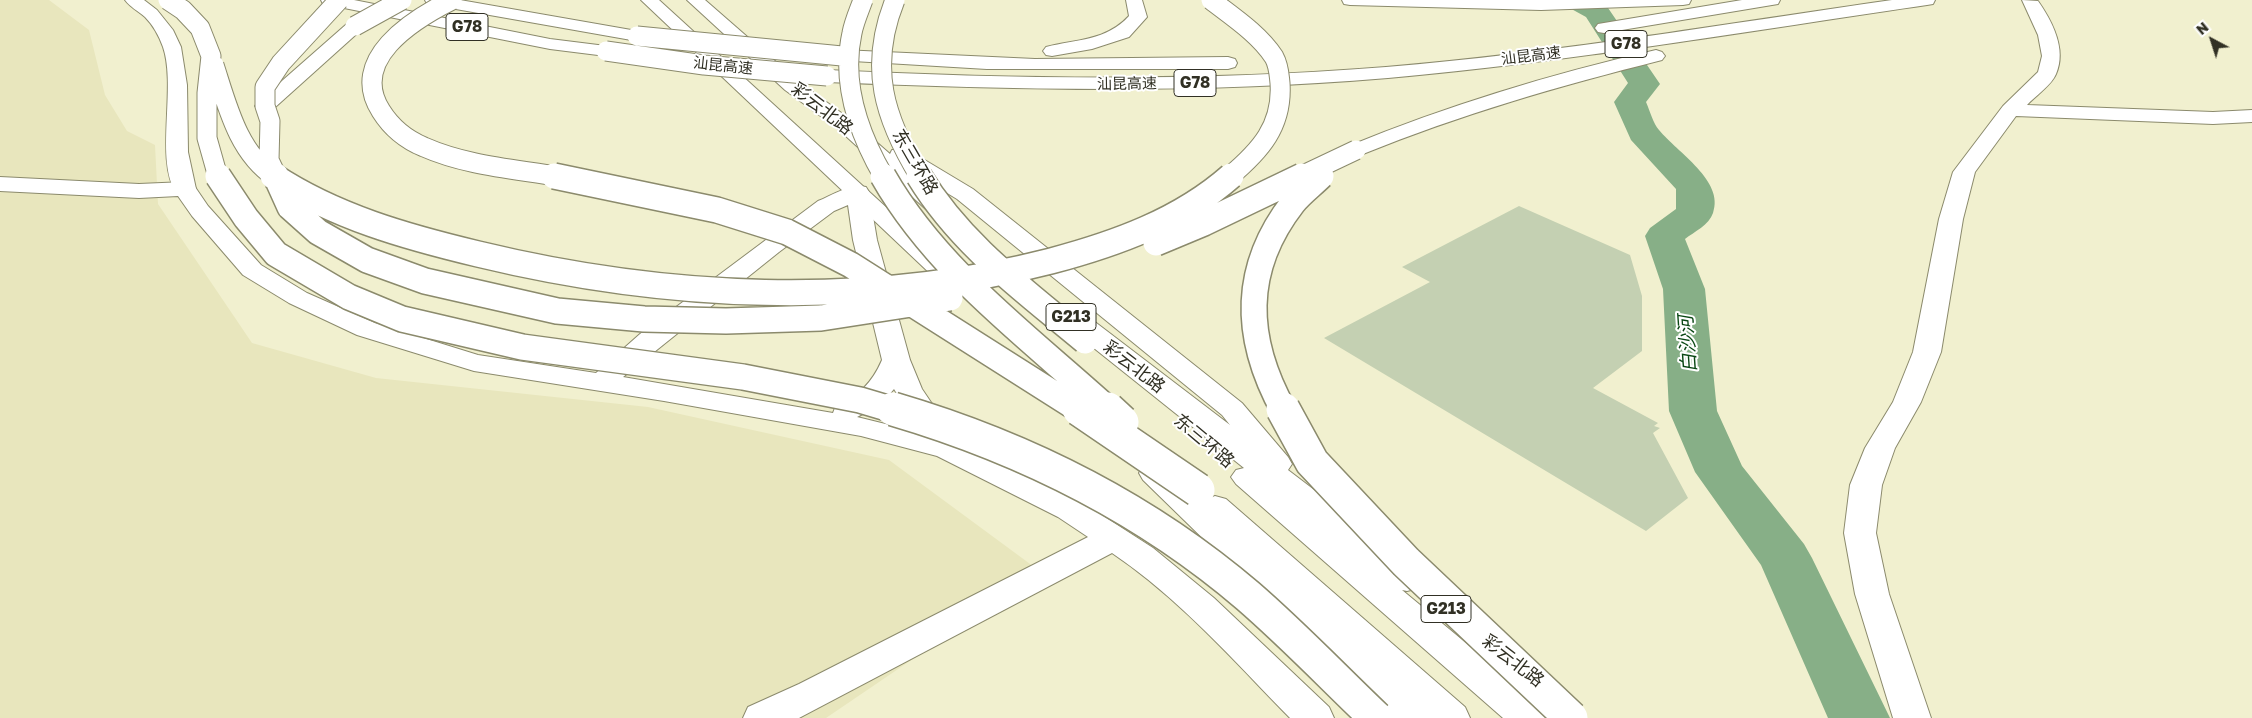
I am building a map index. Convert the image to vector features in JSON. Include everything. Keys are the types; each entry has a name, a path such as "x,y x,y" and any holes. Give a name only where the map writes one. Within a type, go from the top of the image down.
{"main road":[{"path":"133,0 146,8 161,23 172,45 178,72 177,149 185,189 200,211 252,270 298,298 366,329 474,363 862,427 948,449 1069,509 1141,556 1202,607 1315,718"},
{"path":"168,0 183,10 200,28 229,109 247,148 260,166 285,184 331,210 394,233 506,262 633,283 756,292 863,291 977,278 1078,254 1133,235 1186,210 1232,178 1276,127 1282,103 1278,66 1255,36 1211,0"},
{"name":"汕昆高速","path":"329,0 550,44 704,65 827,76 1054,84 1156,84 1364,74 1465,65 1562,52 1689,42"},
{"path":"339,0 281,63 265,87 265,106 270,121 269,160 290,207 318,232 358,255 425,281 490,298 557,311 644,319 726,321 821,318 907,306 1059,273 1129,254 1204,223 1356,150 1422,122 1523,88 1689,42 1921,1"},
{"path":"265,106 355,26 402,0"},
{"name":"汕昆高速","path":"433,0 566,25 637,36 883,59 1090,64 1292,60"},
{"path":"452,0 438,6 400,32 383,50 372,73 370,94 384,117 404,135 428,150 468,161 664,197 763,222 810,242 862,270 982,344 1198,490 1451,718"},
{"name":"彩云北路","path":"695,0 710,6 792,86 844,124 961,229 1586,718"},
{"name":"东三环路","path":"863,0 855,18 848,56 850,86 860,131 872,158 894,197 932,246 987,300 1198,490"},
{"name":"东三环路","path":"895,0 886,21 880,60 881,88 890,117 903,147 922,182 977,250 1530,718"},
{"path":"883,59 998,56 1052,51 1086,45 1123,33 1138,17 1134,0"},
{"path":"1350,0 1527,5 1686,0"},
{"path":"1464,0 1527,5"},
{"name":"G78","path":"1590,30 1772,0"},
{"name":"彩云北路","path":"649,1 741,82 1412,718"},
{"path":"1912,718 1872,594 1868,576 1860,533 1866,485 1880,448 1907,402 1927,352 1951,220 1964,172 2010,110 2047,74 2051,56 2047,35 2039,15 2030,1"},
{"path":"211,56 207,93 207,138 218,177 246,218 276,254 349,297 402,318 522,347 753,379 860,400 950,426 1074,479 1180,543 1248,596 1376,718"},
{"path":"2010,110 2212,118 2252,116"},
{"path":"1356,150 1320,176 1294,202 1270,238 1257,271 1254,309 1259,357 1281,406 1312,462 1406,562 1571,718"},
{"path":"0,184 139,191 185,189"},
{"path":"600,383 650,340 770,247 826,206 858,192 865,240 896,360 908,389 948,449"},
{"path":"810,418 835,414 868,400 883,388 896,360"},
{"path":"762,718 812,695 1114,538"}],"shaded area":[{"path":"0,0 49,0 89,30 105,95 127,131 155,145 158,204 252,343 376,378 648,407 889,460 1041,572 826,718 0,718"}],"building":[{"path":"1519,206 1630,255 1642,296 1642,351 1593,388 1658,423 1654,426 1660,428 1653,433 1688,498 1646,531 1324,338 1430,282 1402,267"}],"waterway":[{"name":"白沙河","path":"1576,0 1596,11 1644,84 1630,102 1643,133 1694,187 1696,203 1694,214 1664,236 1684,289 1693,411 1720,472 1785,558 1859,718"}]}
